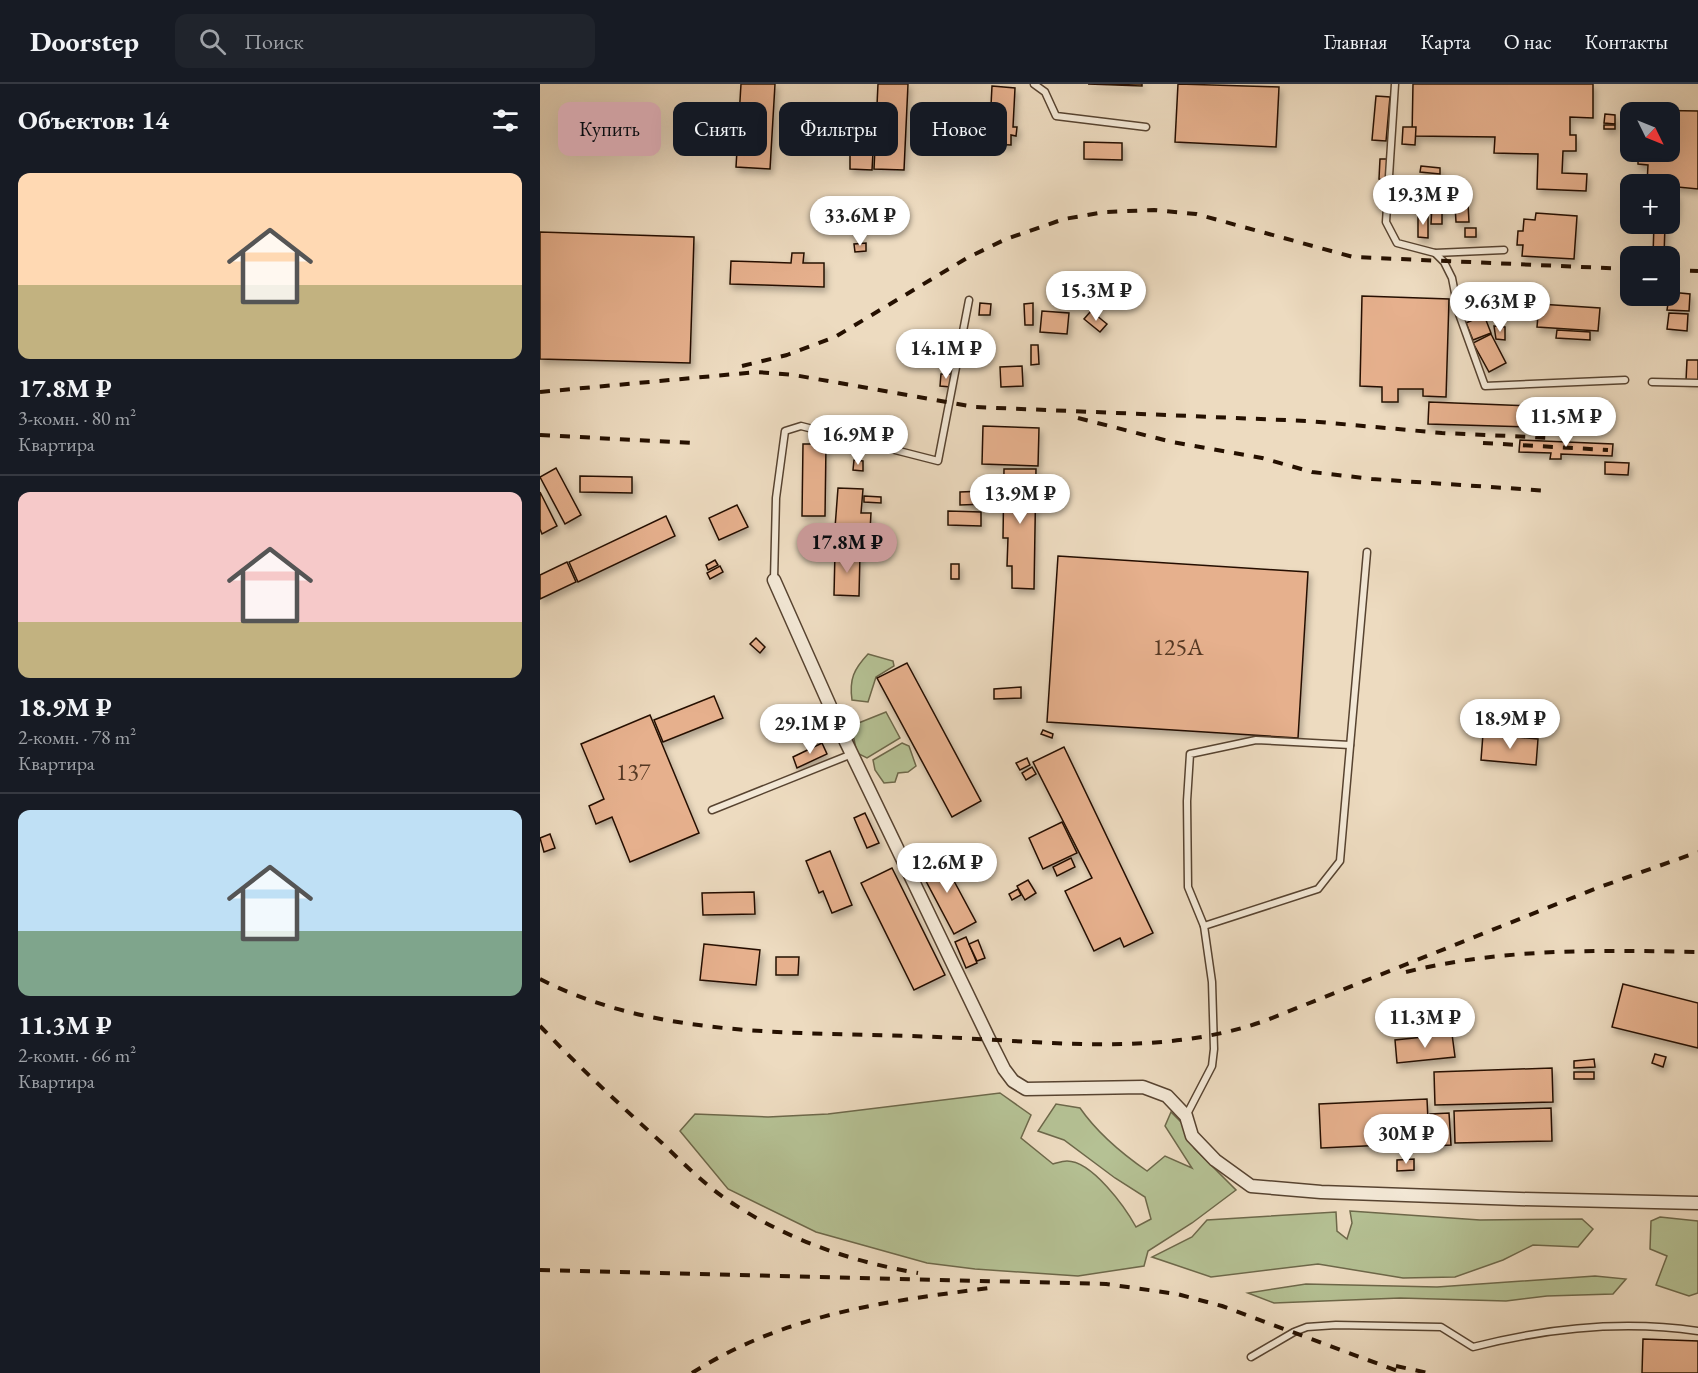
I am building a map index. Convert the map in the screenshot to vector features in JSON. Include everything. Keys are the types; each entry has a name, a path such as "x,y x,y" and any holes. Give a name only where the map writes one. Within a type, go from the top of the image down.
{"street":[{"path":"774,580 852,754 988,1039 1013,1081 1026,1089 1143,1087 1167,1096 1186,1116 1192,1136 1215,1160 1251,1186 1321,1192 1698,1203"}],"lane":[{"path":"1034,84 1045,92 1056,116 1146,127"},
{"path":"1395,84 1386,222 1397,243 1435,253 1504,250"},
{"path":"1435,253 1444,262 1452,278 1459,314 1485,386 1625,380"},
{"path":"774,580 776,498 785,431 801,426 938,461 969,300"},
{"path":"1652,382 1698,383"},
{"path":"1204,926 1318,889 1340,861 1367,552"},
{"path":"1186,1116 1209,1074 1214,1059 1212,982 1204,926 1188,887 1190,754 1256,740 1350,745"},
{"path":"712,810 852,754"},
{"path":"1251,1357 1294,1332 1307,1328 1336,1325 1441,1327 1473,1347 1552,1329 1663,1326 1698,1331"}],"green space":[{"path":"868,654 893,661 894,666 876,677 868,702 852,700 851,686 854,675"},
{"path":"886,712 900,738 867,758 857,753 851,726"},
{"path":"902,743 909,746 916,766 908,772 898,773 895,782 884,783 875,770 873,760"},
{"path":"1000,1093 1031,1115 1021,1138 1053,1164 1067,1161 1087,1168 1107,1186 1136,1227 1151,1219 1145,1197 1064,1140 1038,1131 1056,1104 1080,1108 1110,1142 1147,1171 1165,1156 1192,1168 1165,1126 1171,1112 1185,1126 1194,1148 1236,1190 1192,1223 1148,1251 1144,1266 1078,1276 975,1269 927,1263 816,1232 728,1189 680,1131 695,1114 768,1117 828,1114"},
{"path":"1350,1211 1480,1220 1582,1219 1593,1229 1578,1247 1533,1245 1503,1260 1455,1277 1403,1278 1318,1264 1211,1277 1152,1257 1192,1237 1207,1220 1336,1212 1337,1231 1347,1239 1352,1223"},
{"path":"1660,1217 1698,1221 1698,1293 1689,1296 1656,1285 1667,1256 1650,1249 1651,1221"},
{"path":"1595,1276 1626,1279 1613,1294 1547,1296 1506,1301 1400,1298 1274,1303 1248,1293 1306,1284 1437,1287"}],"building":[{"path":"741,84 775,84 770,169 736,167 737,156 767,156 767,102 740,102"},
{"path":"878,84 908,84 904,170 874,169 875,156 898,156 898,102 877,102"},
{"path":"1088,84 1142,84 1142,86"},
{"path":"1178,84 1279,87 1276,147 1175,142"},
{"path":"1413,84 1593,84 1593,118 1570,117 1570,135 1576,135 1576,151 1563,151 1562,173 1587,174 1586,191 1537,189 1538,154 1494,153 1495,137 1412,136"},
{"path":"992,86 1015,88 1013,127 1017,127 1016,136 1011,135 1011,145 1007,145 1007,102 991,102"},
{"path":"1376,96 1390,97 1386,141 1372,140"},
{"path":"1680,111 1698,111 1698,189 1680,187 1680,174 1648,174 1648,165 1638,164 1638,162 1680,162"},
{"path":"1605,114 1615,115 1615,124 1604,123"},
{"path":"1604,125 1615,125 1615,129 1604,129"},
{"path":"1403,127 1416,127 1415,145 1402,144"},
{"path":"1084,142 1122,143 1122,160 1084,159"},
{"path":"850,156 873,156 872,170 850,169"},
{"path":"1380,159 1389,159 1388,180 1379,179"},
{"path":"1421,166 1440,168 1440,174 1420,172"},
{"path":"1408,182 1419,183 1419,188 1407,187"},
{"path":"1468,204 1469,222 1456,222 1455,205"},
{"path":"1432,205 1442,205 1442,224 1431,224"},
{"path":"1536,213 1577,216 1574,259 1522,256 1523,245 1517,245 1518,231 1523,231 1524,219 1535,220"},
{"path":"1418,215 1428,215 1428,238 1418,237"},
{"path":"1465,228 1476,228 1476,237 1465,237"},
{"path":"540,232 694,237 690,363 540,359"},
{"path":"1654,234 1665,234 1664,246 1653,246"},
{"path":"866,243 866,251 855,252 854,244"},
{"path":"792,253 804,253 803,263 824,263 824,287 730,284 731,261 791,263"},
{"path":"1478,285 1481,307 1457,310 1454,289"},
{"path":"1680,293 1690,294 1689,311 1667,310 1668,306 1680,306"},
{"path":"1362,296 1449,299 1446,397 1423,396 1423,389 1398,389 1398,402 1382,402 1382,387 1360,386"},
{"path":"980,303 991,304 990,315 979,315"},
{"path":"1033,303 1033,325 1025,325 1024,304"},
{"path":"1539,304 1600,308 1598,331 1537,327"},
{"path":"1042,311 1069,313 1067,334 1040,332"},
{"path":"1091,311 1107,324 1100,332 1084,319"},
{"path":"1669,313 1688,314 1687,331 1667,329"},
{"path":"1484,315 1491,333 1473,340 1466,323"},
{"path":"1494,326 1505,327 1505,340 1496,339"},
{"path":"1557,330 1590,332 1590,340 1556,338"},
{"path":"1491,334 1506,363 1489,372 1473,343"},
{"path":"1031,345 1038,345 1039,364 1031,365"},
{"path":"1687,360 1698,360 1698,381 1686,381"},
{"path":"1022,366 1023,386 1001,387 1000,367"},
{"path":"941,374 952,374 951,387 940,386"},
{"path":"1429,402 1531,406 1530,427 1428,424"},
{"path":"983,426 1039,428 1038,466 982,464"},
{"path":"1520,440 1613,444 1612,456 1561,454 1561,459 1550,459 1551,453 1519,452"},
{"path":"803,444 826,444 825,516 802,516"},
{"path":"854,460 863,461 863,471 853,470"},
{"path":"1605,462 1629,463 1628,475 1605,474"},
{"path":"556,468 581,515 565,524 540,477"},
{"path":"1004,469 1036,469 1034,589 1012,588 1012,566 1007,566 1008,538 1003,538"},
{"path":"580,476 632,477 632,493 580,492"},
{"path":"838,488 863,489 861,513 871,513 870,530 835,528"},
{"path":"986,491 986,504 960,505 960,492"},
{"path":"540,492 557,526 542,534 540,529"},
{"path":"864,496 881,497 881,503 864,502"},
{"path":"737,505 748,527 719,540 709,518"},
{"path":"948,511 981,512 981,526 948,525"},
{"path":"666,516 675,536 578,582 569,562"},
{"path":"833,529 868,531 866,551 831,550"},
{"path":"835,552 860,553 859,596 834,595"},
{"path":"1058,556 1308,572 1298,738 1047,722"},
{"path":"715,560 718,565 708,570 706,565"},
{"path":"567,562 576,582 540,599 540,575"},
{"path":"951,564 959,564 959,579 951,579"},
{"path":"720,566 723,572 710,579 707,573"},
{"path":"756,638 765,647 760,653 750,644"},
{"path":"907,663 981,801 952,817 877,678"},
{"path":"1021,687 1021,698 994,699 994,689"},
{"path":"714,696 723,718 663,742 654,720"},
{"path":"650,715 699,833 630,862 612,817 596,824 589,806 604,799 581,744"},
{"path":"1043,730 1053,734 1052,738 1041,734"},
{"path":"1483,734 1538,739 1536,765 1481,760"},
{"path":"822,743 827,754 797,768 793,757"},
{"path":"1064,747 1153,933 1124,947 1120,938 1094,951 1065,891 1092,878 1033,762"},
{"path":"1027,758 1030,765 1020,770 1016,763"},
{"path":"1032,767 1036,774 1026,780 1022,773"},
{"path":"865,813 879,843 867,848 854,818"},
{"path":"1062,822 1077,853 1043,869 1029,838"},
{"path":"550,834 555,848 544,852 540,838"},
{"path":"830,851 852,905 832,913 823,891 819,893 806,861"},
{"path":"940,855 976,922 954,934 918,866"},
{"path":"1071,858 1075,867 1057,876 1053,867"},
{"path":"892,868 945,975 914,990 861,883"},
{"path":"1028,880 1036,893 1025,900 1017,886"},
{"path":"1018,889 1021,895 1012,900 1009,894"},
{"path":"754,892 755,914 703,915 702,893"},
{"path":"966,937 977,963 966,968 955,942"},
{"path":"978,940 985,958 977,961 969,944"},
{"path":"704,944 760,950 756,985 700,980"},
{"path":"776,957 799,957 798,975 776,975"},
{"path":"1623,984 1698,1003 1698,1048 1612,1027"},
{"path":"1452,1034 1455,1057 1397,1063 1395,1040"},
{"path":"1655,1054 1666,1057 1663,1067 1652,1063"},
{"path":"1594,1059 1595,1067 1574,1068 1574,1061"},
{"path":"1552,1068 1553,1102 1435,1105 1434,1072"},
{"path":"1574,1072 1594,1072 1594,1079 1574,1079"},
{"path":"1427,1099 1429,1143 1321,1148 1319,1104"},
{"path":"1551,1108 1552,1141 1455,1143 1454,1111"},
{"path":"1449,1113 1451,1145 1431,1146 1430,1114"},
{"path":"1414,1159 1414,1170 1397,1171 1397,1160"},
{"path":"1643,1339 1698,1341 1698,1373 1642,1373"}],"railway":[{"path":"742,366 787,355 835,337 967,258 1006,239 1064,219 1105,212 1154,210 1196,214 1353,257 1620,269"},
{"path":"1680,270 1698,271"},
{"path":"540,392 757,372 794,375 975,407 1308,421 1442,433 1553,438"},
{"path":"1078,418 1172,442 1262,458 1312,472 1372,479 1550,491"},
{"path":"540,435 693,443"},
{"path":"1483,443 1608,450"},
{"path":"540,979 586,999 635,1013 684,1023 734,1029 1104,1044 1186,1039 1227,1032 1267,1020 1597,888 1698,852"},
{"path":"1406,972 1479,958 1551,952 1698,952"},
{"path":"540,1026 688,1168 735,1205 778,1229 823,1248 870,1263 918,1273"},
{"path":"540,1270 1106,1284 1177,1294 1222,1306 1403,1373"},
{"path":"692,1373 727,1353 799,1324 872,1305 989,1288"},
{"path":"1396,1366 1428,1373"}]}
